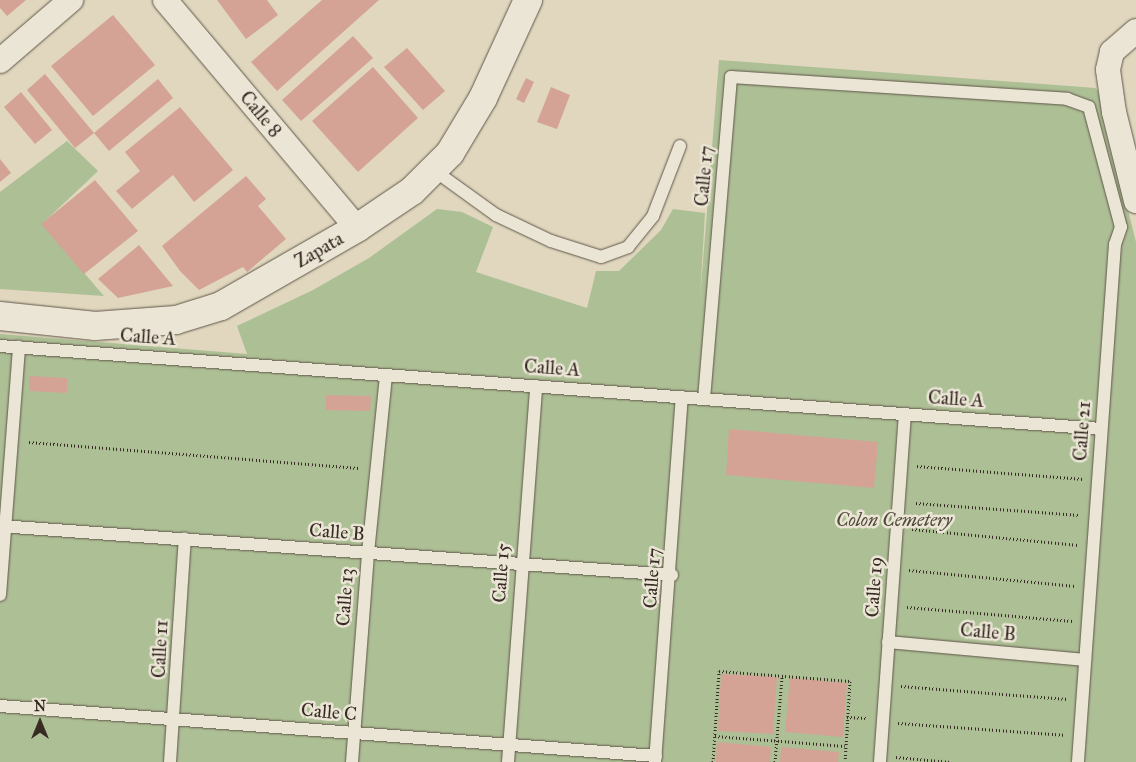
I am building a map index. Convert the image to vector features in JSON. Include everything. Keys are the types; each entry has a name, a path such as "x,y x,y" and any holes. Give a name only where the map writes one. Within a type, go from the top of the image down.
{"main road":[{"name":"Zapata","path":"0,316 95,326 141,325 182,318 221,306 357,228 435,171 468,127 528,0"}],"street":[{"path":"0,62 71,0"},
{"name":"Calle 8","path":"165,0 357,228"},
{"path":"1136,31 1112,52 1108,70 1114,112 1136,200"}],"lane":[{"name":"Calle 21","path":"731,76 1067,99 1089,107 1121,227 1115,244 1078,762"},
{"name":"Calle 17","path":"704,399 731,76"},
{"path":"435,171 496,215 551,241 601,257 628,247 653,216 680,146"},
{"name":"Calle A","path":"0,346 1101,429"},
{"path":"0,595 3,526 13,441 19,348"},
{"name":"Calle 13","path":"352,762 368,553 386,376"},
{"name":"Calle 15","path":"508,762 520,566 536,386"},
{"name":"Calle 17","path":"656,759 672,575 682,397"},
{"name":"Calle 19","path":"880,759 905,414"},
{"name":"Calle B","path":"3,526 520,566 672,575"},
{"name":"Calle 11","path":"170,762 185,539"},
{"name":"Calle B","path":"888,642 1085,660"},
{"name":"Calle C","path":"0,706 509,745 656,759"}],"path":[{"path":"13,441 376,469"},
{"path":"901,465 1097,480"},
{"path":"898,502 1095,516"},
{"path":"897,528 1092,546"},
{"path":"894,569 1090,587"},
{"path":"891,606 1088,622"},
{"path":"713,762 719,671 850,680 844,762"},
{"path":"776,762 782,676"},
{"path":"885,685 1082,700"},
{"path":"883,722 1080,736"},
{"path":"715,736 845,746"},
{"path":"880,759 951,762"}],"green space":[{"name":"Colon Cemetery","path":"719,60 1095,88 1098,91 1136,242 1136,762 0,762 0,334 247,354 237,326 313,290 369,258 437,209 462,212 493,227 476,272 587,308 596,271 619,271 661,230 673,209 705,213 700,299"},
{"path":"67,141 98,171 42,224 104,296 0,289 0,192"}],"building":[{"path":"0,0 26,0 7,16 0,8"},
{"path":"217,0 267,0 278,15 246,39"},
{"path":"322,0 379,0 277,91 251,62"},
{"path":"113,15 155,65 93,116 51,66"},
{"path":"353,36 373,58 301,121 282,100"},
{"path":"407,48 445,91 423,110 384,67"},
{"path":"373,67 418,118 358,172 312,121"},
{"path":"45,74 94,133 75,148 27,90"},
{"path":"526,78 534,82 524,103 516,99"},
{"path":"158,79 173,98 109,151 94,133"},
{"path":"551,87 570,95 557,129 537,122"},
{"path":"21,92 52,130 35,144 4,107"},
{"path":"180,107 233,170 194,202 173,175 132,209 116,191 140,171 125,152"},
{"path":"0,159 11,173 0,182"},
{"path":"246,176 266,199 258,206 286,239 247,272 243,267 199,290 180,271 162,246"},
{"path":"95,180 138,231 84,274 41,224"},
{"path":"139,245 173,286 118,298 98,279"},
{"path":"29,376 67,378 67,393 29,391"},
{"path":"326,395 371,396 370,411 326,410"},
{"path":"729,429 878,442 874,488 726,475"},
{"path":"721,674 777,677 773,734 718,731"},
{"path":"790,678 847,683 843,737 785,732"},
{"path":"717,742 771,747 770,762 716,762"},
{"path":"781,747 839,752 838,762 780,762"}]}
